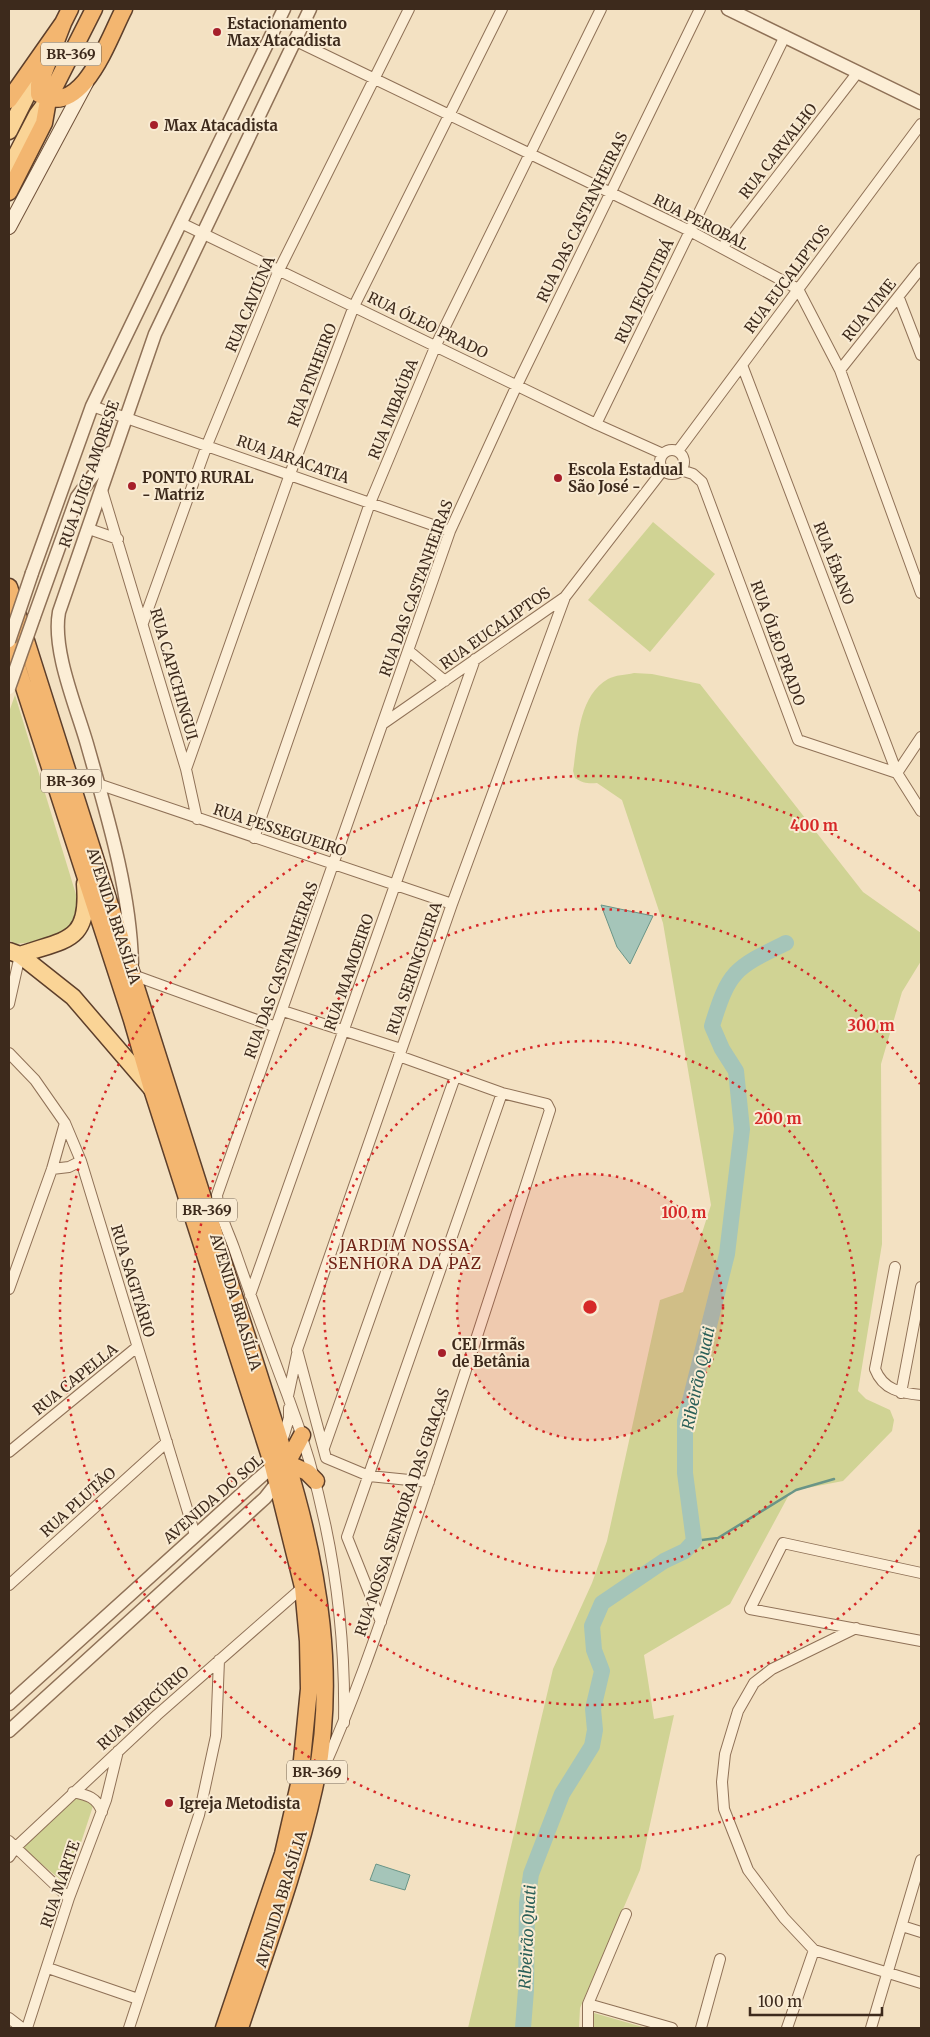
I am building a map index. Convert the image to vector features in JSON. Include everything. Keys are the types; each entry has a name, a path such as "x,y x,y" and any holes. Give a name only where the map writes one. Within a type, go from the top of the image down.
{"highway":[{"name":"BR-369","path":"9,192 44,123 48,100 94,9"},
{"path":"67,16 39,85 39,94 48,100 64,98 73,94 88,80 124,9"},
{"name":"BR-369","path":"9,100 67,16"},
{"name":"AVENIDA BRASÍLIA","path":"9,587 281,1445 277,1484 303,1587 308,1641 309,1689 300,1780 283,1854 224,2028"},
{"name":"AVENIDA BRASÍLIA","path":"9,641 132,1020 152,1089 280,1465 310,1546 320,1611 324,1695 320,1748 314,1789 295,1863 240,2028"},
{"path":"302,1435 280,1465 307,1472 316,1481"}],"main road":[{"path":"9,131 67,16"},
{"path":"9,228 88,80"},
{"path":"9,169 37,115 48,100"},
{"path":"14,953 57,944 79,930 86,899 84,874"},
{"path":"14,953 73,997 152,1089"}],"street":[{"name":"RUA LUIGI AMORESE","path":"9,641 92,406 284,9"},
{"name":"RUA LUIGI AMORESE","path":"133,975 131,933 118,863 98,784 60,653 56,628 59,612 89,529 114,448 155,334 310,9"},
{"name":"RUA CAVIÚNA","path":"143,623 207,445 279,270 376,79 409,9"},
{"name":"RUA PINHEIRO","path":"186,769 290,474 354,306 451,115 502,9"},
{"name":"RUA IMBAÚBA","path":"254,838 370,503 436,344 601,9"},
{"name":"RUA DAS CASTANHEIRAS","path":"218,1201 219,1188 283,1011 450,531 517,385 700,9"},
{"path":"728,9 921,103"},
{"name":"RUA JEQUITIBÁ","path":"596,424 785,36"},
{"name":"RUA PEROBAL","path":"294,40 451,115 609,194 690,231 798,289"},
{"name":"RUA CARVALHO","path":"722,248 858,72"},
{"name":"RUA EUCALIPTOS","path":"678,451 921,124"},
{"name":"RUA ÓLEO PRADO","path":"181,223 436,344 596,424 663,454"},
{"name":"RUA VIME","path":"840,370 921,268"},
{"path":"798,289 840,370 921,593"},
{"path":"899,298 921,355"},
{"name":"RUA ÉBANO","path":"742,365 898,773 921,812"},
{"name":"RUA JARACATIA","path":"92,406 450,531"},
{"path":"9,688 77,497 114,448"},
{"path":"670,450 678,451 683,458 681,470 672,474 662,470 660,464 663,454 670,450"},
{"name":"RUA EUCALIPTOS","path":"384,723 565,598 662,470"},
{"name":"RUA ÓLEO PRADO","path":"681,470 693,474 702,482 798,740 898,773"},
{"name":"RUA CAPICHINGUI","path":"102,490 186,769 196,818"},
{"path":"60,543 64,536 72,530 89,529 118,539"},
{"name":"RUA SERINGUEIRA","path":"281,1445 289,1418 289,1398 297,1350 452,904 565,598"},
{"path":"409,651 445,681"},
{"name":"RUA MAMOEIRO","path":"250,1295 475,659"},
{"path":"898,773 921,737"},
{"name":"RUA PESSEGUEIRO","path":"98,784 452,904"},
{"path":"9,999 14,953"},
{"path":"133,975 276,1027"},
{"path":"283,1011 344,1031 454,1077 502,1093 348,1537 381,1622"},
{"name":"RUA SAGITÁRIO","path":"9,1053 35,1080 65,1123 81,1161 195,1535"},
{"path":"324,1448 454,1077"},
{"name":"RUA NOSSA SENHORA DAS GRAÇAS","path":"314,1789 344,1723 381,1622 429,1482 550,1110 547,1104 502,1093"},
{"path":"9,1289 52,1169 65,1123"},
{"path":"52,1169 69,1167 81,1161"},
{"name":"AVENIDA BRASÍLIA","path":"218,1201 250,1295 302,1435 316,1481 333,1566 341,1624 345,1678 344,1723"},
{"path":"895,1267 875,1369 879,1379 897,1391 921,1395"},
{"path":"897,1391 921,1286"},
{"name":"RUA CAPELLA","path":"9,1452 137,1347"},
{"path":"297,1350 326,1458 369,1476 429,1482"},
{"name":"RUA PLUTÃO","path":"9,1585 167,1442"},
{"name":"AVENIDA DO SOL","path":"9,1704 195,1535 280,1465"},
{"name":"AVENIDA DO SOL","path":"9,1731 277,1484"},
{"path":"921,1573 783,1543 750,1608 921,1641"},
{"path":"161,1566 172,1581"},
{"name":"RUA MERCÚRIO","path":"9,1857 12,1844 73,1792 218,1660 303,1587"},
{"path":"856,1628 772,1668 754,1683 744,1698 732,1728 722,1782 724,1809 748,1870 784,1918 814,1950 886,1974 921,1983"},
{"path":"140,2028 129,2026 198,1815 216,1736 218,1660"},
{"name":"RUA MARTE","path":"27,2028 48,1968 69,1898 102,1812 119,1750"},
{"path":"73,1792 93,1798 99,1803 102,1812"},
{"path":"12,1844 69,1898"},
{"path":"871,2028 921,1860"},
{"path":"588,2028 588,2004 626,1914"},
{"path":"902,1926 921,1932"},
{"path":"787,2028 814,1950"},
{"path":"701,2028 720,1959"},
{"path":"48,1968 138,1999"},
{"path":"588,2004 672,2028"},
{"path":"9,2018 22,2028"}],"green space":[{"path":"653,522 715,574 650,652 588,600"},
{"path":"634,673 652,674 700,684 863,892 921,933 921,961 902,992 881,1064 882,1244 858,1391 866,1399 890,1410 894,1420 892,1431 843,1481 791,1491 730,1604 644,1655 654,1719 674,1715 640,1870 580,2008 579,2028 468,2028 553,1669 592,1583 607,1541 660,1300 683,1292 711,1205 663,923 622,800 597,783 586,783 575,778 573,771 581,720 591,696 608,679"},
{"path":"15,695 78,901 72,924 50,940 16,944 9,940 9,712"},
{"path":"78,1797 91,1801 93,1806 67,1885 22,1848 73,1799"},
{"path":"594,2013 646,2028 594,2028"}],"shaded area":[{"path":"601,905 653,916 630,964 617,947"},
{"path":"376,1864 410,1875 405,1890 370,1880"}],"waterway":[{"name":"Ribeirão Quati","path":"523,2028 526,1990 527,1903 531,1874 562,1794 592,1746 595,1730 593,1709 602,1671 594,1650 592,1626 602,1603 664,1561 685,1551 694,1541 685,1473 685,1421 727,1254 742,1129 736,1071 722,1049 712,1026 724,993 736,973 745,965 786,943"},
{"path":"694,1541 718,1538 796,1490 834,1479"}],"place":[{"name":"Estacionamento Max Atacadista","path":"217,32"},
{"name":"Max Atacadista","path":"154,125"},
{"name":"Escola Estadual São José -","path":"558,478"},
{"name":"PONTO RURAL - Matriz","path":"132,486"},
{"name":"CEI Irmãs de Betânia","path":"442,1353"},
{"name":"Igreja Metodista","path":"169,1803"}],"district":[{"name":"JARDIM NOSSA SENHORA DA PAZ","path":"405,1254"}]}
